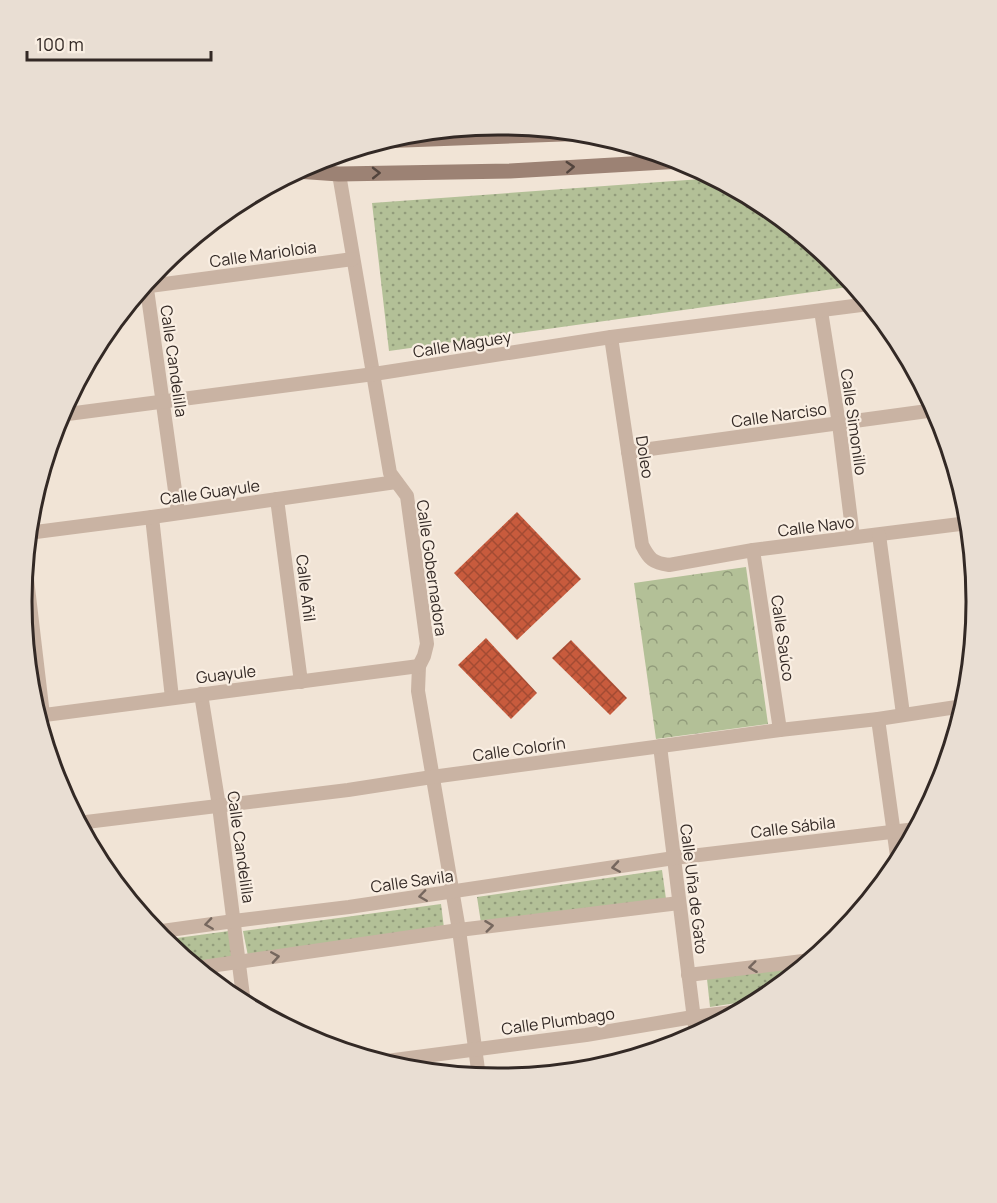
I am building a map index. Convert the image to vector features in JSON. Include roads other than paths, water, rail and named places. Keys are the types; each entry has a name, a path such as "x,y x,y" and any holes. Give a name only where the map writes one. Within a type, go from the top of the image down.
{"main road":[{"path":"432,139 531,135"},
{"path":"315,172 339,174 510,171 658,162"}],"street":[{"name":"Calle Gobernadora","path":"339,174 390,473 407,496 426,644 419,666 418,691 453,892 478,1068"},
{"name":"Calle Marioloia","path":"157,284 353,259"},
{"name":"Calle Candelilla","path":"147,295 164,401 178,512"},
{"name":"Calle Maguey","path":"72,413 374,374 611,337 859,305"},
{"name":"Calle Simonillo","path":"821,311 839,424 853,537"},
{"name":"Doleo","path":"611,337 642,545 647,556 657,563 669,565"},
{"name":"Calle Narciso","path":"628,452 925,412"},
{"name":"Calle Guayule","path":"36,532 396,482"},
{"name":"Calle Añil","path":"277,500 301,682"},
{"path":"152,517 172,698"},
{"name":"Calle Navo","path":"669,565 753,550 959,524"},
{"path":"879,535 903,714"},
{"name":"Calle Saúco","path":"753,550 780,730"},
{"name":"Guayule","path":"45,714 419,666"},
{"name":"Calle Candelilla","path":"201,694 219,806 242,992"},
{"name":"Calle Colorín","path":"88,823 348,790 954,707"},
{"path":"878,719 896,846"},
{"name":"Calle Uña de Gato","path":"660,746 694,1025"},
{"name":"Calle Sábila","path":"674,858 906,830"},
{"name":"Calle Savila","path":"167,930 349,907 674,858"},
{"path":"207,966 459,930 679,903"},
{"path":"688,975 795,962"},
{"name":"Calle Plumbago","path":"402,1059 586,1035 716,1014"}]}
